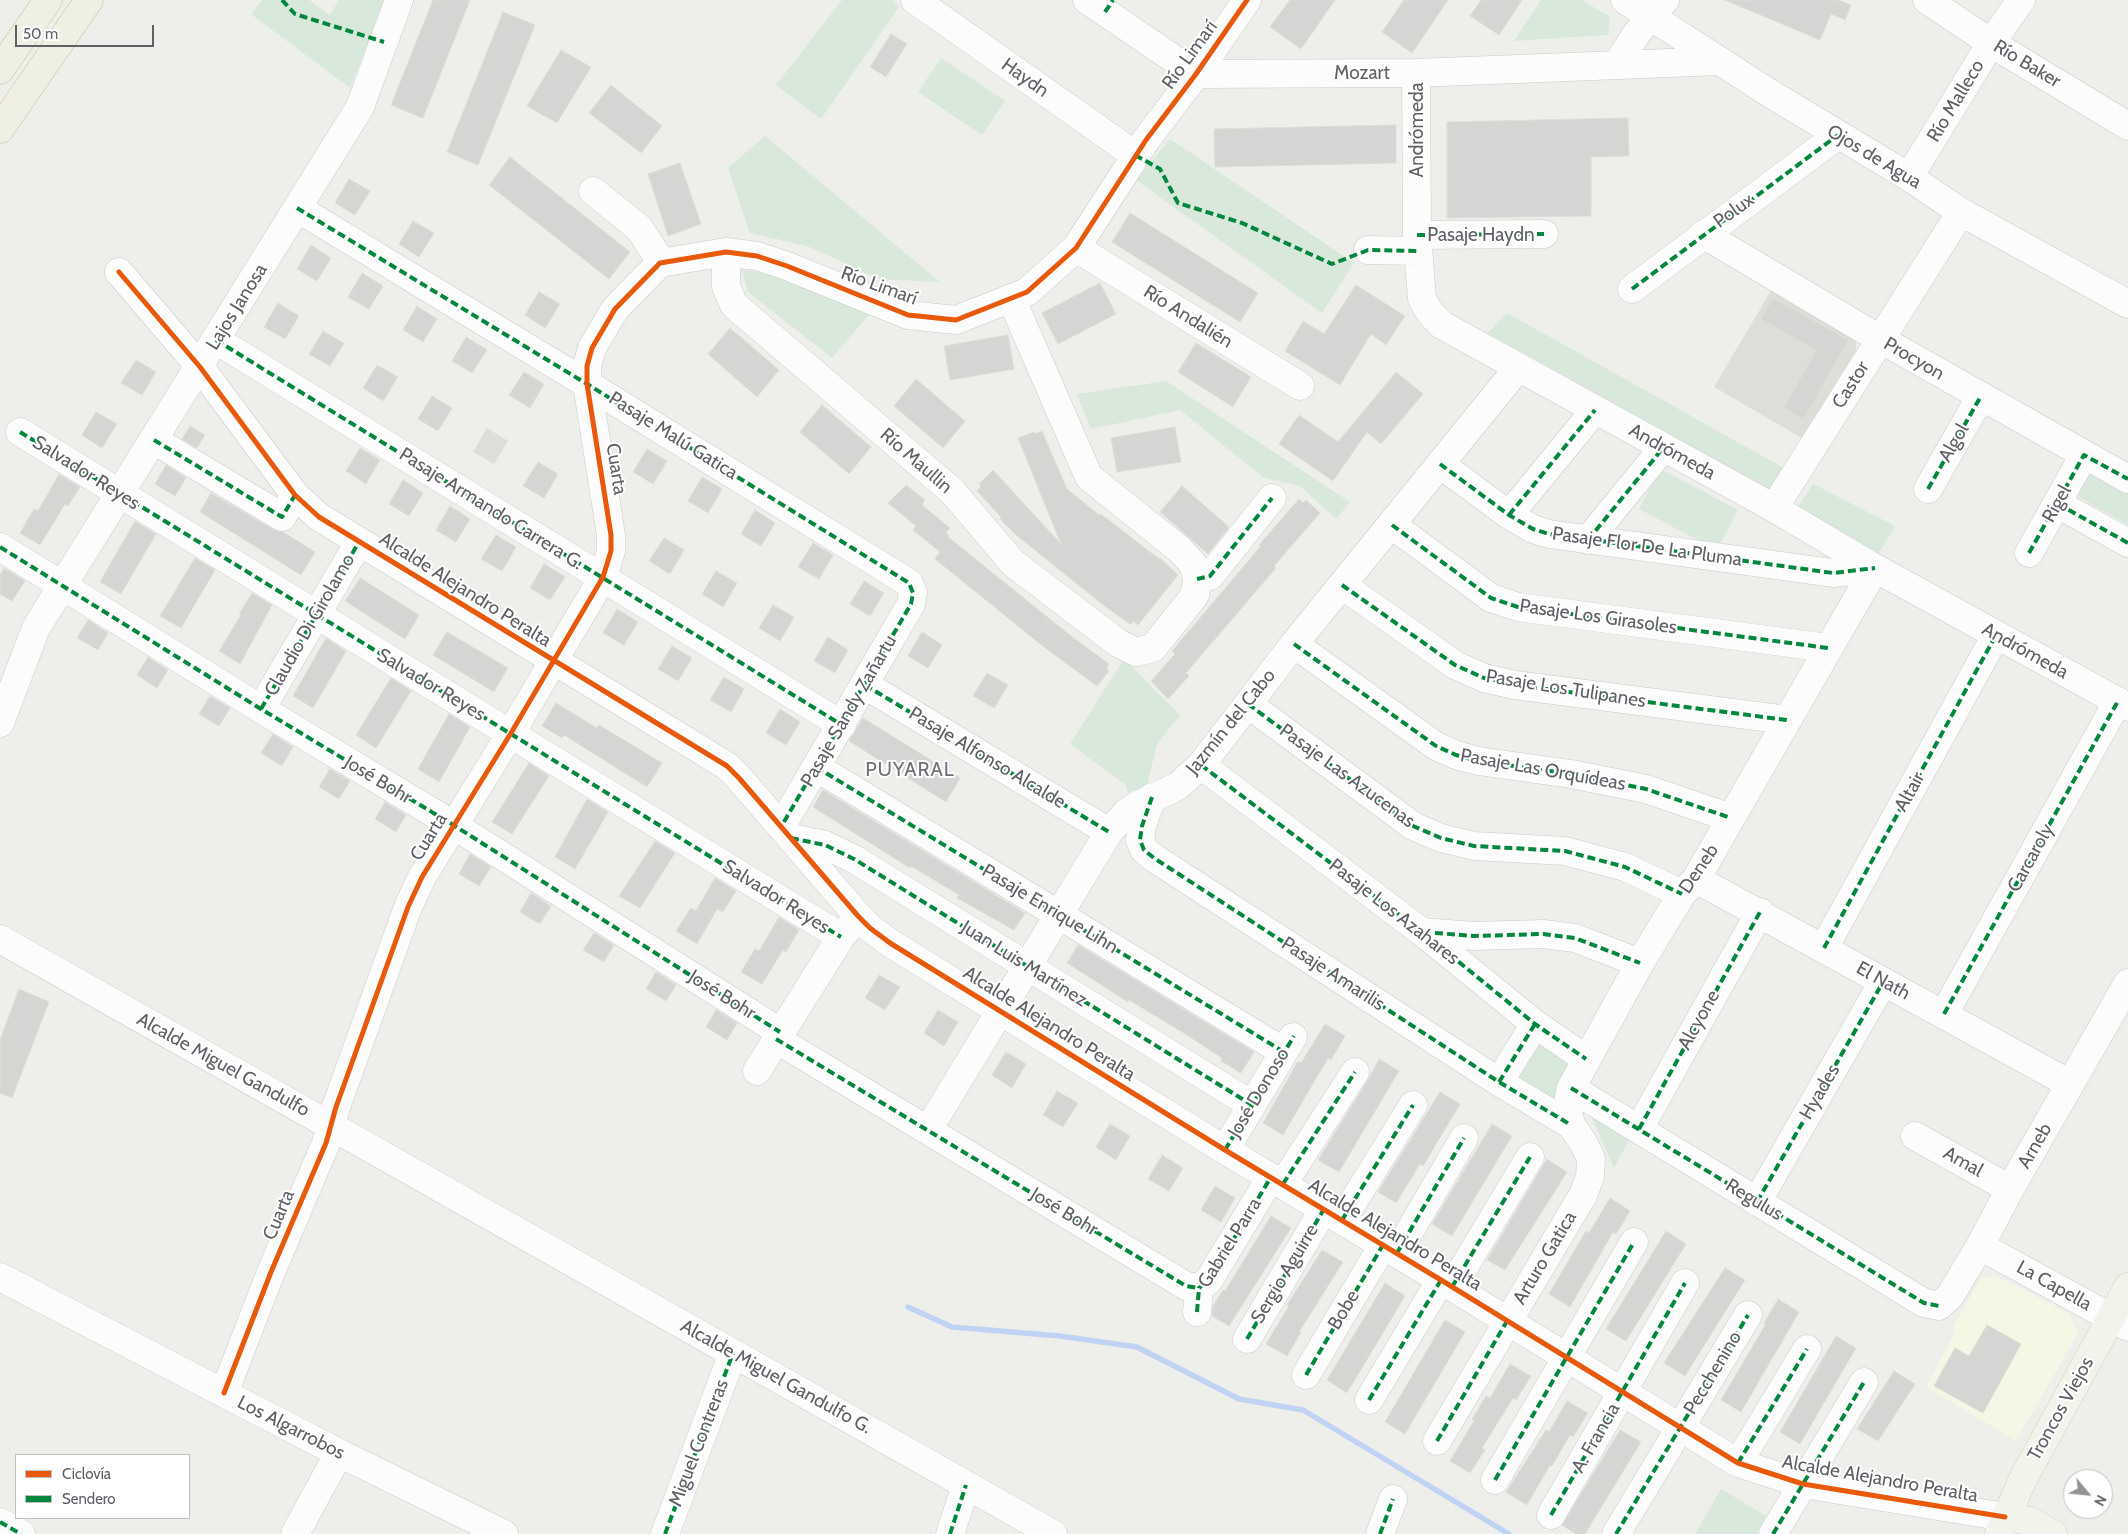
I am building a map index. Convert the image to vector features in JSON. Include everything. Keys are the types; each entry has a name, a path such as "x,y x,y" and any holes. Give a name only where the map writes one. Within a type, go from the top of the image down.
{"highway":[{"path":"0,70 48,0"},
{"path":"0,129 89,0"}],"main road":[{"name":"Troncos Viejos","path":"2002,1525 2023,1479 2120,1322 2128,1287"},
{"name":"Alcalde Alejandro Peralta","path":"2002,1525 2030,1521 2053,1534"}],"street":[{"name":"Lajos Janosa","path":"0,723 36,628 64,587 360,107 399,0"},
{"name":"Haydn","path":"915,0 1135,156"},
{"name":"Río Limarí","path":"660,263 726,252 757,256 787,266 908,315 956,320 1027,292 1076,248 1135,156 1196,74 1247,0"},
{"name":"Ojos de Agua","path":"1625,0 1658,8 1720,62 1909,177 1961,212 2128,304"},
{"name":"Río Baker","path":"1927,0 1991,43 2128,126"},
{"name":"Río Malleco","path":"1909,177 1991,43 2020,0"},
{"path":"1102,4 1196,74"},
{"path":"1617,64 1637,32 1658,8"},
{"name":"Mozart","path":"1196,74 1416,73 1617,64 1720,62"},
{"name":"Andrómeda","path":"1416,73 1418,243 1422,299 1430,313 1442,325 1774,508 1875,568 2123,704"},
{"name":"Polux","path":"1632,289 1703,234 1838,135"},
{"path":"593,191 639,228 660,263"},
{"name":"Pasaje Malú Gatica","path":"297,208 909,583 913,593"},
{"name":"Castor","path":"1774,508 1961,212"},
{"name":"Pasaje Haydn","path":"1368,250 1418,243 1544,234"},
{"name":"Procyon","path":"1703,234 1880,339 2084,456 2128,479"},
{"name":"Río Andalién","path":"1076,248 1300,386"},
{"name":"Río Maullin","path":"726,252 726,286 734,305 952,491 1013,563 1118,643 1136,652 1153,648 1195,595 1197,579"},
{"name":"Cuarta","path":"224,1393 271,1272 326,1142 408,907 422,877 511,733 603,577 610,551 611,535 587,384 587,366 592,348 614,309 660,263"},
{"name":"Alcalde Alejandro Peralta","path":"119,272 200,367 295,495 319,517 553,662 727,766 858,916 890,943 1738,1463 1803,1484 2002,1525"},
{"path":"1011,298 1089,477 1179,549 1193,564 1197,579 1210,576 1272,498"},
{"name":"Pasaje Armando Carrera G.","path":"216,340 842,725"},
{"name":"Jazmín del Cabo","path":"928,1130 1109,832 1126,813 1178,786 1201,765 1294,644 1518,368"},
{"name":"Algol","path":"1928,489 1980,396"},
{"path":"1509,515 1595,410"},
{"name":"Salvador Reyes","path":"20,432 841,937"},
{"path":"154,440 282,517 295,495"},
{"path":"1588,540 1663,448"},
{"name":"Rigel","path":"2030,553 2084,456"},
{"name":"Pasaje Flor De La Pluma","path":"1440,464 1509,515 1533,529 1548,534 1833,573 1875,568"},
{"path":"2058,504 2128,543"},
{"name":"Pasaje Los Girasoles","path":"1392,525 1491,598 1518,607 1828,648"},
{"name":"Claudio Di Girolamo","path":"261,709 359,542"},
{"name":"José Bohr","path":"0,547 454,826 778,1036 928,1130 1186,1286 1198,1300"},
{"name":"Deneb","path":"1590,1177 1592,1159 1584,1142 1571,1125 1567,1107 1571,1088 1640,963 1731,818 1875,568"},
{"name":"Pasaje Los Tulipanes","path":"1342,585 1455,666 1484,678 1516,685 1787,720"},
{"name":"Pasaje Sandy Zañartu","path":"786,833 816,767 911,604 913,593"},
{"name":"Altair","path":"1824,948 1996,635"},
{"name":"Pasaje Las Orquídeas","path":"1294,644 1436,746 1456,755 1478,761 1571,774 1646,789 1731,818"},
{"name":"Pasaje Alfonso Alcalde","path":"865,685 1109,832"},
{"name":"Pasaje Las Azucenas","path":"1248,704 1413,826 1441,838 1474,846 1565,851 1689,887"},
{"name":"Carcaroly","path":"1944,1014 2123,704"},
{"name":"Pasaje Los Azahares","path":"1201,765 1422,932 1535,1024 1586,1059"},
{"name":"Pasaje Enrique Lihn","path":"816,767 1059,913 1289,1044"},
{"name":"Pasaje Amarilis","path":"1152,798 1142,826 1140,840 1144,850 1154,858 1499,1082 1571,1125"},
{"name":"Juan Luis Martínez","path":"786,833 826,845 854,859 1252,1105"},
{"name":"El Nath","path":"1689,887 1760,912 1883,982 2070,1084"},
{"name":"Alcyone","path":"1639,1129 1760,912"},
{"path":"757,1071 841,937 858,916"},
{"path":"1422,932 1474,936 1543,934 1576,938 1640,963"},
{"name":"Alcalde Miguel Gandulfo","path":"0,939 498,1222"},
{"name":"Hyades","path":"1757,1202 1883,982"},
{"name":"Arneb","path":"1939,1306 1950,1296 1980,1246 2010,1189 2127,988"},
{"path":"1499,1082 1535,1024"},
{"name":"José Donoso","path":"1225,1150 1289,1044"},
{"name":"Gabriel Parra","path":"1198,1300 1208,1280 1355,1072"},
{"name":"Regulus","path":"1571,1088 1924,1303 1939,1306"},
{"name":"Sergio Aguirre","path":"1247,1339 1333,1215 1413,1105"},
{"name":"Amal","path":"1915,1136 2010,1189"},
{"name":"Bobe","path":"1306,1375 1464,1138"},
{"path":"1369,1400 1530,1157"},
{"name":"Arturo Gatica","path":"1437,1441 1583,1195 1590,1177"},
{"name":"Alcalde Miguel Gandulfo G.","path":"498,1222 1053,1534"},
{"path":"1495,1480 1634,1242"},
{"name":"La Capella","path":"1980,1246 2120,1322"},
{"name":"Los Algarrobos","path":"0,1277 339,1453 504,1534"},
{"name":"A. Francia","path":"1550,1515 1685,1282"},
{"name":"Pecchenino","path":"1620,1533 1748,1315"},
{"path":"1738,1463 1808,1349"},
{"name":"Miguel Contreras","path":"665,1534 733,1353"},
{"path":"1773,1534 1864,1382"},
{"path":"295,1534 339,1453"},
{"path":"950,1534 966,1485"},
{"path":"1380,1534 1393,1499"},
{"path":"0,1522 20,1534"}],"shaded area":[{"path":"262,0 309,0 330,15 339,0 385,0 350,88 251,14"},
{"path":"842,0 892,0 899,7 821,119 776,85"},
{"path":"1541,0 1582,0 1610,17 1608,35 1514,41"},
{"path":"941,58 1005,101 982,135 918,92"},
{"path":"765,136 940,282 879,279 807,246 750,233 728,168"},
{"path":"1170,139 1354,263 1322,313 1136,180"},
{"path":"742,270 780,274 869,315 832,358 748,292"},
{"path":"1772,289 1856,337 1856,350 1802,438 1714,387"},
{"path":"1507,313 1784,468 1769,489 1488,333"},
{"path":"1166,381 1350,502 1336,519 1300,486 1264,478 1180,410 1091,429 1077,394"},
{"path":"487,428 508,441 494,464 473,452"},
{"path":"2095,462 2128,481 2128,525 2075,495"},
{"path":"1660,469 1738,510 1717,550 1639,509"},
{"path":"1813,484 1895,526 1879,553 1798,507"},
{"path":"1124,659 1180,715 1157,744 1147,785 1128,793 1126,785 1070,744"},
{"path":"1536,1036 1573,1064 1556,1107 1511,1080"},
{"path":"1587,1106 1634,1131 1614,1168"},
{"path":"1997,1276 2070,1314 2078,1333 2016,1441 1926,1387 1955,1333 1953,1327 1981,1278"},
{"path":"1721,1489 1766,1516 1756,1534 1695,1534"}],"building":[{"path":"433,0 470,0 423,118 391,105"},
{"path":"1290,0 1335,0 1301,49 1270,27"},
{"path":"1404,0 1448,0 1412,53 1382,32"},
{"path":"1481,0 1522,0 1499,35 1470,16"},
{"path":"1725,0 1838,0 1851,5 1845,20 1831,14 1820,40"},
{"path":"503,12 535,25 478,165 447,152"},
{"path":"891,34 907,44 886,77 870,67"},
{"path":"561,50 591,67 557,123 527,106"},
{"path":"611,85 662,126 641,153 589,113"},
{"path":"1628,118 1629,156 1591,157 1591,216 1447,218 1447,122"},
{"path":"1396,125 1396,163 1215,167 1214,129"},
{"path":"510,157 630,252 609,279 489,185"},
{"path":"680,163 701,224 668,236 648,174"},
{"path":"349,179 370,191 355,215 335,203"},
{"path":"1130,213 1258,293 1240,322 1112,242"},
{"path":"413,221 434,233 419,257 399,244"},
{"path":"311,245 331,258 317,281 297,269"},
{"path":"362,273 383,286 369,309 348,297"},
{"path":"1100,283 1116,314 1058,344 1042,313"},
{"path":"1356,285 1405,316 1386,345 1371,334 1340,385 1285,351 1303,321 1324,334"},
{"path":"539,292 560,304 545,328 525,315"},
{"path":"1773,298 1848,340 1804,419 1784,408 1816,350 1761,319"},
{"path":"278,303 299,316 285,339 264,327"},
{"path":"417,306 437,319 423,342 403,330"},
{"path":"730,328 779,370 757,397 708,354"},
{"path":"323,331 344,343 330,366 309,354"},
{"path":"1008,335 1014,369 950,380 944,346"},
{"path":"466,337 487,350 472,373 452,361"},
{"path":"1196,343 1251,377 1233,407 1178,372"},
{"path":"136,360 156,372 142,395 121,383"},
{"path":"377,365 398,377 383,401 363,388"},
{"path":"524,372 544,384 530,408 509,395"},
{"path":"1396,372 1423,394 1381,444 1367,432 1333,481 1279,444 1299,415 1338,442"},
{"path":"916,379 965,421 943,448 894,406"},
{"path":"432,396 452,408 438,431 418,419"},
{"path":"822,405 871,447 849,474 800,432"},
{"path":"96,412 117,424 102,448 82,435"},
{"path":"190,426 205,435 197,448 182,439"},
{"path":"1175,427 1181,462 1117,472 1111,438"},
{"path":"1042,431 1067,489 1099,515 1101,514 1160,558 1178,575 1138,625 1133,621 1131,625 1102,604 1015,534 977,491 981,486 979,484 993,470 1061,544 1018,438"},
{"path":"360,448 380,460 366,484 346,471"},
{"path":"647,449 667,461 653,484 633,472"},
{"path":"538,462 558,474 544,498 523,486"},
{"path":"166,465 186,478 175,496 155,484"},
{"path":"59,474 80,487 68,506 65,504 40,545 20,533 34,509 38,511"},
{"path":"702,477 722,489 708,513 688,501"},
{"path":"403,480 423,493 409,516 389,504"},
{"path":"906,485 925,500 922,505 950,528 946,533 949,535 948,537 1071,636 1109,664 1106,669 1109,671 1097,686 1044,647 935,559 940,552 913,530 916,526 888,503"},
{"path":"1182,486 1229,527 1208,554 1160,512"},
{"path":"211,493 274,530 283,532 315,552 301,575 200,512"},
{"path":"1299,499 1303,503 1306,500 1320,513 1274,566 1276,568 1186,673 1189,676 1168,699 1151,681 1175,654 1172,651"},
{"path":"450,506 470,519 456,542 436,530"},
{"path":"755,510 775,523 761,546 741,534"},
{"path":"135,521 156,534 121,594 100,582"},
{"path":"496,535 516,547 502,571 481,559"},
{"path":"664,538 684,550 670,574 649,561"},
{"path":"813,543 833,555 819,579 798,567"},
{"path":"195,558 215,570 181,628 160,616"},
{"path":"544,564 565,577 550,600 530,588"},
{"path":"4,568 25,581 12,601 0,594 0,575"},
{"path":"716,571 737,583 723,607 702,594"},
{"path":"360,578 419,615 405,639 345,601"},
{"path":"864,581 884,593 870,616 850,604"},
{"path":"252,593 272,605 240,664 219,651"},
{"path":"773,605 794,617 780,641 759,628"},
{"path":"617,609 638,622 624,645 603,633"},
{"path":"88,620 108,633 98,650 77,638"},
{"path":"447,632 508,668 494,692 433,655"},
{"path":"922,632 942,645 928,668 908,656"},
{"path":"828,637 848,650 835,673 814,661"},
{"path":"326,638 346,651 313,708 293,696"},
{"path":"672,646 692,658 678,681 658,669"},
{"path":"148,657 168,670 157,688 137,675"},
{"path":"987,673 1008,685 994,708 973,696"},
{"path":"724,677 744,689 731,712 710,700"},
{"path":"391,678 411,691 376,748 356,735"},
{"path":"210,696 230,708 219,726 199,714"},
{"path":"556,703 597,728 599,725 662,763 647,787 564,735 562,738 542,726"},
{"path":"780,709 800,722 786,745 766,733"},
{"path":"449,714 470,727 439,782 418,769"},
{"path":"863,718 960,778 946,802 849,741"},
{"path":"273,734 293,747 282,766 261,753"},
{"path":"529,763 549,776 512,834 492,822"},
{"path":"330,769 350,781 339,799 319,787"},
{"path":"823,790 1025,913 1014,930 957,898 959,895 911,866 910,868 813,807"},
{"path":"587,799 608,812 575,869 555,857"},
{"path":"385,802 406,815 396,832 375,819"},
{"path":"655,841 675,853 640,908 619,896"},
{"path":"470,854 491,867 479,886 459,874"},
{"path":"715,878 736,891 723,912 717,909 697,944 676,931 691,908 696,911"},
{"path":"531,893 551,906 540,924 520,912"},
{"path":"779,917 799,930 786,952 783,950 762,984 741,972 755,949 759,951"},
{"path":"594,933 614,945 604,962 583,950"},
{"path":"1078,945 1254,1052 1241,1073 1221,1061 1222,1058 1187,1035 1129,1000 1128,1002 1067,963"},
{"path":"656,972 676,985 666,1001 646,989"},
{"path":"879,975 900,987 885,1010 865,998"},
{"path":"19,989 49,1002 12,1098 0,1093 0,1040"},
{"path":"716,1010 737,1023 727,1040 706,1027"},
{"path":"938,1010 958,1022 944,1046 924,1033"},
{"path":"1325,1024 1345,1036 1331,1060 1328,1058 1283,1135 1263,1123 1298,1061 1301,1063"},
{"path":"1006,1052 1026,1064 1012,1088 992,1075"},
{"path":"1379,1059 1399,1071 1339,1172 1318,1160"},
{"path":"1057,1091 1078,1103 1063,1127 1043,1115"},
{"path":"1440,1092 1460,1104 1423,1166 1420,1164 1396,1203 1378,1192"},
{"path":"1110,1124 1130,1136 1116,1160 1096,1147"},
{"path":"1492,1124 1512,1136 1452,1236 1432,1224"},
{"path":"1162,1155 1183,1168 1169,1191 1148,1179"},
{"path":"1547,1159 1567,1172 1505,1270 1487,1260"},
{"path":"1215,1186 1235,1198 1221,1222 1201,1210"},
{"path":"1610,1198 1630,1211 1616,1234 1613,1232 1570,1307 1549,1294 1586,1231 1589,1233"},
{"path":"1271,1216 1291,1228 1229,1326 1212,1316 1213,1306 1223,1290 1225,1291"},
{"path":"1666,1231 1686,1244 1626,1341 1606,1329"},
{"path":"1322,1250 1343,1262 1299,1332 1301,1332 1287,1356 1266,1344 1289,1306 1287,1305"},
{"path":"1725,1268 1745,1280 1685,1376 1664,1363"},
{"path":"1385,1283 1405,1296 1347,1393 1327,1380"},
{"path":"1778,1299 1799,1312 1741,1412 1721,1400 1766,1324 1764,1323"},
{"path":"1445,1320 1465,1332 1405,1434 1385,1422"},
{"path":"1987,1325 2021,1344 1983,1413 1934,1386 1955,1348 1969,1356"},
{"path":"1836,1336 1856,1348 1800,1444 1780,1432"},
{"path":"1510,1364 1531,1376 1516,1400 1513,1398 1482,1448 1485,1450 1470,1473 1450,1461 1474,1421 1472,1419 1486,1396 1490,1398"},
{"path":"1894,1371 1915,1384 1878,1441 1857,1429"},
{"path":"1567,1401 1588,1413 1573,1437 1570,1435 1552,1466 1550,1465 1527,1505 1506,1492 1546,1430 1549,1432"},
{"path":"1620,1430 1641,1442 1585,1534 1576,1534 1562,1525"}],"waterway":[{"path":"908,1307 952,1327 1060,1336 1137,1347 1239,1399 1303,1410 1509,1534"}],"marked path":[{"path":"282,0 295,14 384,42"},
{"path":"1105,12 1113,0"},
{"path":"1632,289 1838,135"},
{"path":"1135,155 1160,169 1178,203 1242,223 1332,264 1368,250 1418,251"},
{"path":"297,208 909,583 913,593 911,604 781,827"},
{"path":"1417,235 1544,234"},
{"path":"216,340 842,725"},
{"path":"1928,489 1981,396"},
{"path":"1509,515 1595,410"},
{"path":"20,432 841,937"},
{"path":"154,440 282,517 295,495"},
{"path":"1588,540 1663,448"},
{"path":"2029,553 2084,455 2128,479"},
{"path":"1440,464 1509,515 1533,529 1549,534 1833,573 1875,568"},
{"path":"1197,579 1210,576 1272,498"},
{"path":"2058,504 2128,543"},
{"path":"1392,525 1491,598 1518,607 1828,648"},
{"path":"261,709 359,542"},
{"path":"0,547 261,709 455,826 780,1032"},
{"path":"1342,585 1455,665 1484,678 1515,685 1787,720"},
{"path":"1824,948 1996,635"},
{"path":"1294,644 1436,746 1456,755 1478,761 1571,774 1646,789 1731,818"},
{"path":"865,685 1109,832"},
{"path":"1944,1014 2118,701"},
{"path":"1248,704 1413,826 1441,838 1474,846 1565,851 1625,867 1682,894"},
{"path":"1201,765 1422,932 1535,1024 1586,1059"},
{"path":"816,767 1284,1052"},
{"path":"1152,797 1142,826 1140,840 1144,850 1154,858 1499,1082 1571,1125"},
{"path":"791,838 825,845 854,859 1252,1105"},
{"path":"1639,1129 1760,912"},
{"path":"1423,932 1474,936 1543,934 1575,938 1640,963"},
{"path":"1757,1202 1883,982"},
{"path":"1499,1082 1535,1024"},
{"path":"1225,1150 1294,1036"},
{"path":"776,1039 1186,1286 1199,1288"},
{"path":"1283,1184 1355,1072"},
{"path":"1571,1088 1924,1303 1939,1306"},
{"path":"1342,1220 1413,1105"},
{"path":"1397,1253 1464,1138"},
{"path":"1452,1287 1530,1157"},
{"path":"1197,1312 1199,1288 1209,1280 1271,1177"},
{"path":"1247,1339 1324,1209"},
{"path":"1495,1480 1634,1242"},
{"path":"1306,1375 1383,1245"},
{"path":"1369,1400 1441,1280"},
{"path":"1551,1515 1685,1283"},
{"path":"1616,1534 1748,1315"},
{"path":"1437,1441 1507,1321"},
{"path":"1738,1463 1807,1349"},
{"path":"665,1534 733,1353"},
{"path":"1773,1534 1864,1382"},
{"path":"950,1534 966,1485"},
{"path":"1380,1534 1393,1499"},
{"path":"0,1522 21,1534"}],"cycle path":[{"path":"224,1393 271,1272 326,1143 336,1107 408,907 422,877 511,733 603,577 611,551 611,535 587,384 587,366 592,348 615,309 660,263 726,252 757,256 787,266 908,315 956,320 1027,292 1076,248 1146,140 1196,74 1247,0"},
{"path":"119,272 200,367 295,495 319,517 727,766 858,916 890,943 1738,1463 1803,1484 2005,1517"}],"district":[{"name":"PUYARAL","path":"910,770"}]}
